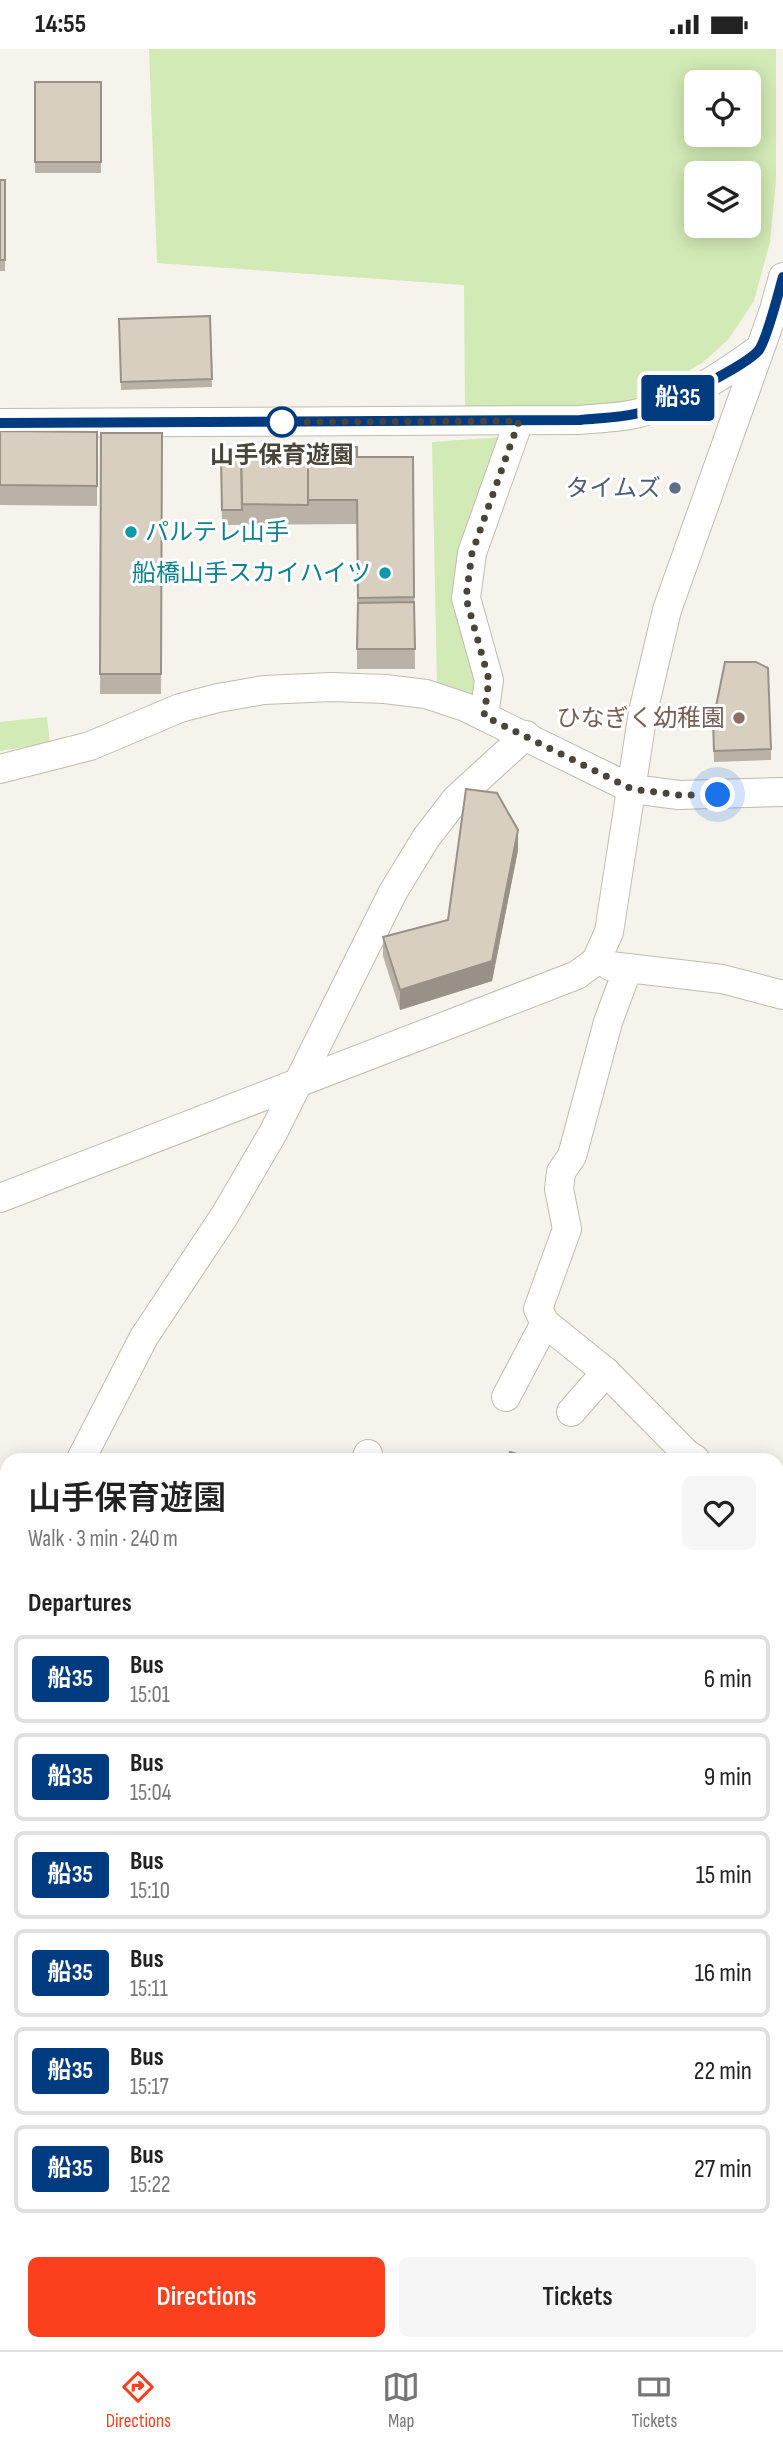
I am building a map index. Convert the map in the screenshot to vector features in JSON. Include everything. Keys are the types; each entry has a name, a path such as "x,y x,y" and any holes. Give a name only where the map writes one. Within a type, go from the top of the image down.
{"street":[{"path":"0,1198 577,975 596,961 609,932 643,712 667,610 774,310 783,277"},
{"path":"0,423 580,420 638,414 674,401 733,368 758,350"},
{"path":"484,716 489,680 466,598 472,553 519,421"},
{"path":"0,769 90,746 180,708 218,698 264,690 332,687 426,694 465,707 632,789 679,795 783,792"},
{"path":"84,1453 144,1337 225,1215 273,1133 294,1086 393,892 426,838 456,799 526,736"},
{"path":"596,961 628,968 722,979 783,995"},
{"path":"628,968 608,1022 572,1156 561,1172 559,1189 567,1229 538,1309 545,1323 606,1372 686,1453"},
{"path":"506,1397 545,1323"},
{"path":"571,1412 606,1372"}],"green space":[{"path":"149,49 776,49 776,181 770,242 754,301 728,340 702,363 645,396 617,406 465,409 464,285 157,263"},
{"path":"502,437 465,556 480,684 472,693 437,684 432,442"},
{"path":"47,717 50,743 0,751 0,722"}],"building":[{"path":"35,82 101,82 101,162 35,162"},
{"path":"0,180 5,180 5,260 0,260"},
{"path":"210,316 212,379 121,382 119,319"},
{"name":"パルテレ山手","path":"0,431 97,432 97,486 0,485"},
{"name":"パルテレ山手","path":"101,433 162,433 161,674 100,674"},
{"name":"船橋山手スカイハイツ","path":"308,447 357,447 357,457 413,457 414,597 358,598 357,500 308,500"},
{"path":"308,452 308,505 242,504 241,453"},
{"path":"241,458 242,510 222,510 221,459"},
{"path":"414,602 415,649 357,649 358,603"},
{"path":"725,662 756,662 768,668 771,749 714,751 713,721"},
{"path":"466,789 497,793 518,830 492,961 400,990 383,937 448,920"}],"bus line":[{"name":"船35","path":"0,423 580,420 638,414 674,401 733,368 758,350 774,310 783,277"}],"place":[{"name":"山手保育遊園","path":"282,422"},
{"name":"タイムズ","path":"675,488"},
{"name":"パルテレ山手","path":"131,532"},
{"name":"船橋山手スカイハイツ","path":"385,573"},
{"name":"ひなぎく幼稚園","path":"739,718"}],"route":[{"path":"282,422 519,421 472,553 466,598 489,680 484,716 632,789 679,795 718,795"}]}
